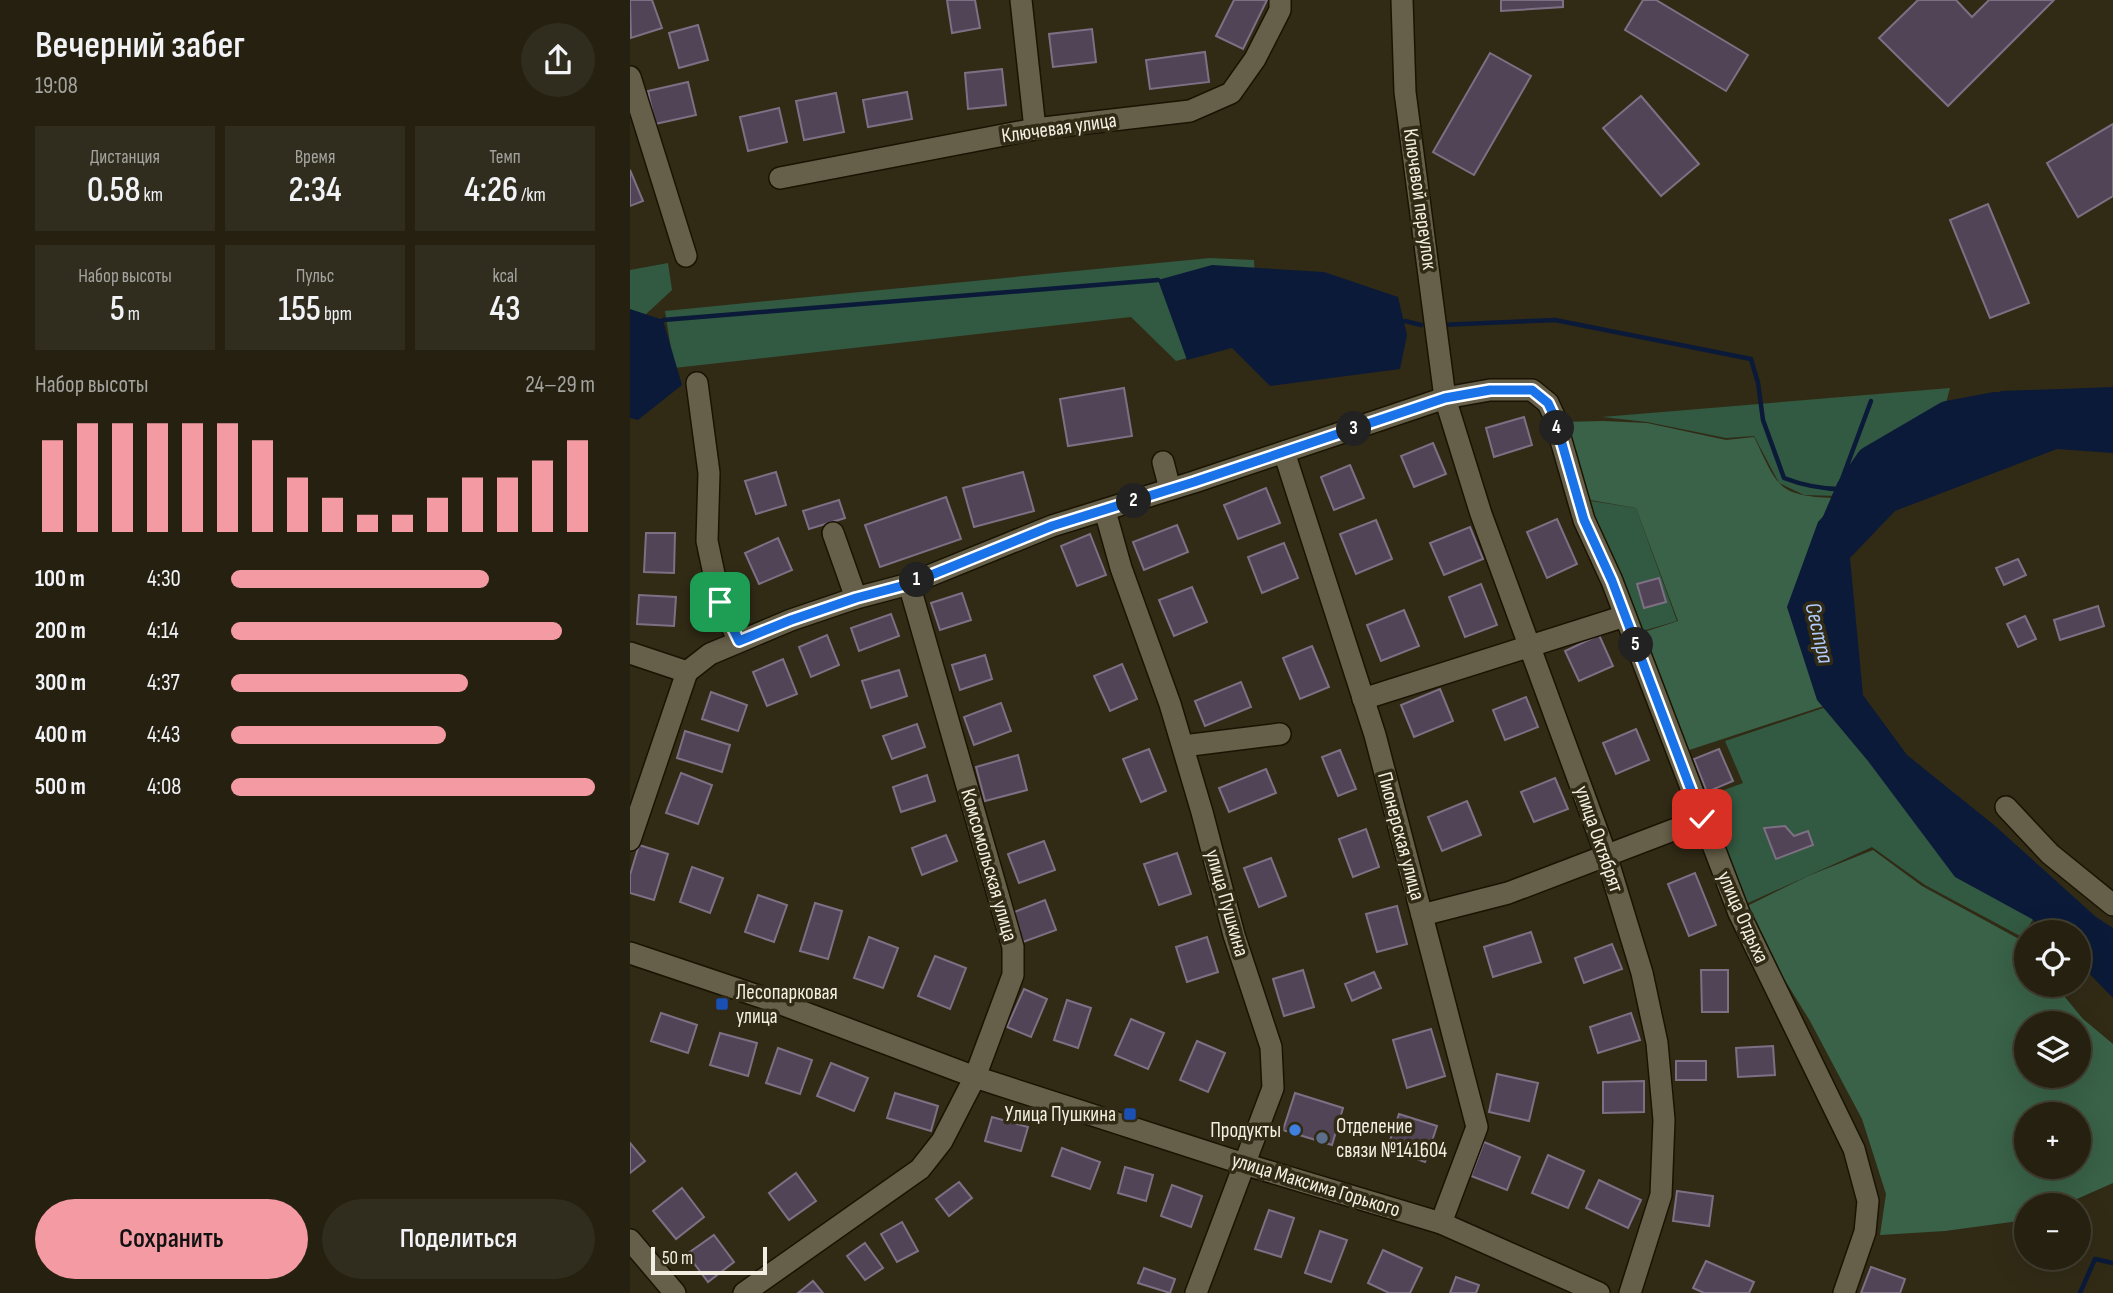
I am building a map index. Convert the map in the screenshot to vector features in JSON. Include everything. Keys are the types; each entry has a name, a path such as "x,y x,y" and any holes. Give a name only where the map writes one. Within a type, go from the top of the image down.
{"street":[{"path":"1021,0 1035,130"},
{"name":"Ключевая улица","path":"780,178 1035,130 1190,111 1231,93 1255,59 1280,10 1280,0"},
{"name":"Ключевой переулок","path":"1408,2 1405,92 1445,398"},
{"path":"630,77 686,256"},
{"path":"697,383 709,473 706,541 720,602 739,641"},
{"name":"улица Отдыха","path":"687,673 710,654 739,641 856,598 909,584 1019,537 1445,398 1490,390 1532,390 1548,403 1554,416 1584,520 1612,581 1739,913 1854,1149 1868,1201 1865,1232 1844,1293"},
{"name":"улица Октябрят","path":"1445,398 1481,514 1606,855 1642,973 1657,1043 1664,1120 1661,1195 1630,1293"},
{"name":"Пионерская улица","path":"1284,452 1363,699 1476,1127 1441,1223"},
{"path":"1163,462 1170,489"},
{"name":"улица Пушкина","path":"1105,511 1121,568 1170,704 1234,935 1271,1047 1273,1088 1196,1293"},
{"path":"833,533 856,598"},
{"name":"Комсомольская улица","path":"744,1293 920,1169 942,1141 975,1077 1013,975 1013,947 909,584"},
{"path":"1363,699 1625,616"},
{"path":"630,653 687,673 630,840"},
{"path":"1183,746 1280,734"},
{"path":"2006,807 2050,853 2113,905"},
{"path":"1422,915 1508,893 1702,819"},
{"name":"улица Максима Горького","path":"630,953 736,991 776,1002 975,1077 1244,1164 1441,1223 1599,1293"},
{"path":"630,1240 675,1293"}],"green space":[{"path":"1210,258 1254,260 1259,356 1242,343 1176,361 1131,317 674,368 665,311"},
{"path":"668,263 672,290 630,329 630,270"},
{"path":"1950,388 1943,414 1868,459 1847,493 1809,591 1826,672 1876,748 1984,844 1981,851 1878,759 1823,679 1803,596 1838,496 1804,495 1779,483 1754,436 1726,438 1647,422 1602,417"},
{"path":"1561,422 1647,423 1726,440 1754,437 1768,467 1781,485 1801,495 1835,498 1792,595 1833,703 1677,754 1623,639 1678,621 1636,508 1579,498"},
{"path":"1579,499 1636,508 1677,621 1622,637"},
{"path":"1835,704 2040,908 2033,920 2014,920 2014,933 1925,885 1872,847 1739,907 1689,803 1743,783 1725,741"},
{"path":"1873,850 1922,886 2014,936 2014,997 2065,997 2076,1011 2014,1011 2014,1088 2091,1088 2091,1026 2113,1044 2113,1183 2090,1193 2014,1193 2014,1222 1945,1231 1880,1235 1886,1194 1862,1119 1810,1021 1741,909 1808,876"}],"water":[{"path":"1212,265 1324,272 1398,297 1407,335 1400,369 1270,386 1232,348 1187,360 1158,280"},
{"path":"630,309 663,320 682,385 638,420 630,418"},
{"path":"2113,387 2113,453 2057,449 1895,511 1850,558 1863,695 1907,755 1994,825 2096,917 2113,928 2113,998 2091,975 2091,920 2033,920 1955,877 1868,761 1817,700 1787,607 1818,522 1887,448 2001,391"}],"building":[{"path":"630,0 652,0 662,28 631,38"},
{"path":"947,0 975,0 980,28 952,33"},
{"path":"1234,0 1267,0 1243,49 1216,36"},
{"path":"1501,0 1563,0 1563,7 1501,11"},
{"path":"1643,0 1656,0 1748,55 1726,91 1625,30"},
{"path":"1918,0 1956,0 1972,17 1989,0 2054,0 1948,106 1879,38"},
{"path":"698,25 708,60 679,68 669,33"},
{"path":"1092,29 1096,62 1053,67 1049,34"},
{"path":"1205,52 1209,82 1150,89 1146,60"},
{"path":"1490,53 1531,76 1474,175 1433,152"},
{"path":"1002,69 1006,105 968,109 965,73"},
{"path":"688,82 696,115 655,124 648,91"},
{"path":"907,92 912,119 868,127 863,100"},
{"path":"836,93 844,132 804,140 796,101"},
{"path":"1641,96 1699,164 1661,196 1603,128"},
{"path":"779,108 787,142 748,151 740,117"},
{"path":"2113,124 2113,196 2078,217 2047,163"},
{"path":"630,170 643,201 630,206"},
{"path":"1988,204 2029,303 1990,318 1950,220"},
{"path":"1124,388 1132,436 1068,446 1060,399"},
{"path":"1524,417 1532,445 1494,457 1486,428"},
{"path":"1433,443 1446,474 1414,487 1401,456"},
{"path":"1350,465 1364,498 1334,510 1321,477"},
{"path":"776,472 786,505 756,514 745,481"},
{"path":"1023,472 1034,511 974,527 963,488"},
{"path":"1266,488 1280,523 1238,539 1224,505"},
{"path":"946,497 961,539 880,567 865,525"},
{"path":"839,500 845,518 809,529 803,511"},
{"path":"1557,519 1577,564 1547,578 1527,532"},
{"path":"1376,520 1392,559 1356,574 1340,534"},
{"path":"1177,525 1188,552 1144,570 1133,542"},
{"path":"1470,527 1483,559 1444,575 1430,543"},
{"path":"646,533 675,533 674,573 644,572"},
{"path":"1090,534 1106,575 1077,586 1061,546"},
{"path":"778,538 792,570 759,584 745,553"},
{"path":"1284,543 1298,578 1262,593 1248,557"},
{"path":"2018,559 2026,575 2004,585 1996,568"},
{"path":"1659,578 1666,602 1644,608 1637,584"},
{"path":"1481,584 1497,625 1465,637 1449,597"},
{"path":"1192,587 1207,622 1174,636 1159,600"},
{"path":"962,593 971,620 940,630 931,603"},
{"path":"639,595 676,597 674,626 637,624"},
{"path":"2098,606 2104,626 2060,640 2054,620"},
{"path":"1404,610 1419,646 1381,661 1367,625"},
{"path":"891,614 899,636 859,651 851,628"},
{"path":"2025,616 2036,639 2018,647 2007,624"},
{"path":"827,635 839,665 811,677 799,647"},
{"path":"1599,635 1613,666 1579,681 1565,651"},
{"path":"1312,646 1329,687 1300,699 1283,658"},
{"path":"985,655 992,679 960,690 952,665"},
{"path":"783,659 797,694 767,706 753,672"},
{"path":"1122,664 1137,699 1110,711 1094,676"},
{"path":"899,670 907,696 871,708 862,681"},
{"path":"1241,682 1251,707 1205,726 1195,701"},
{"path":"1440,689 1453,721 1414,737 1401,705"},
{"path":"711,692 747,705 738,731 702,719"},
{"path":"1526,697 1538,727 1505,740 1493,710"},
{"path":"1001,703 1011,731 974,745 964,717"},
{"path":"917,724 925,747 892,759 883,736"},
{"path":"1636,729 1649,760 1616,774 1603,743"},
{"path":"685,731 730,745 722,772 677,758"},
{"path":"1149,749 1166,791 1141,802 1123,759"},
{"path":"1719,749 1733,781 1707,792 1694,759"},
{"path":"1340,750 1356,789 1338,796 1322,757"},
{"path":"1018,755 1027,790 985,801 976,767"},
{"path":"1266,769 1276,793 1229,812 1219,788"},
{"path":"681,773 712,785 698,824 666,813"},
{"path":"927,775 935,801 901,812 893,787"},
{"path":"1555,778 1568,809 1534,822 1521,792"},
{"path":"1467,801 1481,835 1442,851 1428,817"},
{"path":"1785,826 1794,836 1808,831 1813,845 1776,859 1764,828"},
{"path":"1366,829 1379,867 1353,877 1339,839"},
{"path":"946,835 957,861 922,875 912,848"},
{"path":"1044,841 1055,870 1019,883 1008,854"},
{"path":"639,845 668,854 654,900 630,893 630,875"},
{"path":"1177,853 1191,894 1159,905 1144,864"},
{"path":"1271,858 1286,896 1259,907 1244,868"},
{"path":"692,867 723,878 710,913 680,902"},
{"path":"1695,873 1716,925 1689,936 1668,884"},
{"path":"758,895 787,905 774,942 745,932"},
{"path":"1045,900 1056,930 1023,942 1012,913"},
{"path":"815,903 842,911 828,959 800,951"},
{"path":"1397,906 1407,944 1377,952 1366,914"},
{"path":"1531,932 1541,962 1493,977 1484,947"},
{"path":"869,937 898,948 883,988 854,978"},
{"path":"1207,937 1218,972 1187,982 1176,947"},
{"path":"1612,944 1622,969 1584,983 1575,958"},
{"path":"935,956 966,968 950,1009 918,996"},
{"path":"1303,970 1314,1007 1284,1016 1273,979"},
{"path":"1701,970 1728,970 1728,1012 1702,1012"},
{"path":"1374,972 1381,988 1352,1001 1345,984"},
{"path":"1024,989 1047,999 1031,1037 1007,1027"},
{"path":"1067,1000 1091,1008 1078,1048 1054,1040"},
{"path":"661,1013 697,1025 688,1053 651,1041"},
{"path":"1631,1013 1640,1040 1598,1053 1590,1027"},
{"path":"1131,1019 1164,1033 1148,1069 1115,1055"},
{"path":"1431,1029 1445,1076 1407,1088 1393,1040"},
{"path":"720,1033 757,1043 748,1076 710,1065"},
{"path":"1197,1041 1225,1053 1208,1092 1180,1080"},
{"path":"1773,1046 1775,1075 1738,1077 1736,1048"},
{"path":"778,1048 812,1060 800,1094 766,1083"},
{"path":"1676,1061 1706,1061 1706,1080 1676,1080"},
{"path":"831,1063 868,1078 854,1111 817,1096"},
{"path":"1497,1074 1538,1083 1529,1121 1489,1112"},
{"path":"1644,1081 1644,1112 1603,1113 1603,1082"},
{"path":"895,1093 938,1106 931,1131 887,1118"},
{"path":"1295,1093 1343,1108 1332,1145 1283,1130"},
{"path":"1399,1114 1437,1126 1425,1162 1387,1149"},
{"path":"992,1117 1028,1127 1021,1151 985,1141"},
{"path":"1484,1142 1520,1157 1507,1190 1471,1176"},
{"path":"630,1143 645,1161 630,1173"},
{"path":"1062,1148 1100,1162 1090,1189 1052,1176"},
{"path":"1548,1155 1584,1171 1568,1208 1532,1193"},
{"path":"1125,1167 1153,1175 1146,1201 1118,1193"},
{"path":"796,1173 816,1201 789,1220 769,1193"},
{"path":"1599,1180 1641,1200 1628,1228 1586,1208"},
{"path":"959,1182 972,1198 949,1216 936,1199"},
{"path":"1172,1185 1202,1196 1191,1227 1161,1216"},
{"path":"682,1188 704,1217 676,1239 653,1211"},
{"path":"1677,1191 1713,1196 1709,1226 1673,1221"},
{"path":"1269,1210 1294,1218 1281,1257 1255,1249"},
{"path":"902,1222 918,1251 897,1262 881,1234"},
{"path":"1320,1231 1347,1240 1331,1282 1305,1273"},
{"path":"714,1235 734,1262 708,1282 687,1254"},
{"path":"865,1243 883,1268 865,1280 847,1256"},
{"path":"1383,1250 1422,1268 1410,1293 1389,1293 1368,1283"},
{"path":"1706,1261 1754,1282 1749,1293 1704,1293 1693,1288"},
{"path":"1871,1267 1905,1279 1900,1293 1861,1293"},
{"path":"1144,1268 1175,1279 1170,1293 1138,1283"},
{"path":"1456,1277 1479,1285 1476,1293 1450,1293"},
{"path":"813,1281 823,1293 798,1293"}],"waterway":[{"path":"663,320 1158,280"},
{"path":"1440,325 1555,320 1751,359 1758,383 1763,420 1784,478 1817,487 1850,489"},
{"path":"1405,321 1421,325"},
{"path":"1838,490 1871,401"},
{"name":"Сестра","path":"1835,524 1850,489 1870,460 1947,415 1995,406"},
{"path":"2080,1293 2095,1259 2113,1263"}],"place":[{"name":"Лесопарковая улица","path":"722,1004"},
{"name":"Улица Пушкина","path":"1130,1114"},
{"name":"Продукты","path":"1295,1130"},
{"name":"Отделение связи №141604","path":"1322,1138"}],"route":[{"path":"720,602 739,641 856,598 909,584 1019,537 1445,398 1490,390 1532,390 1548,403 1554,416 1584,520 1612,581 1702,819"}]}
